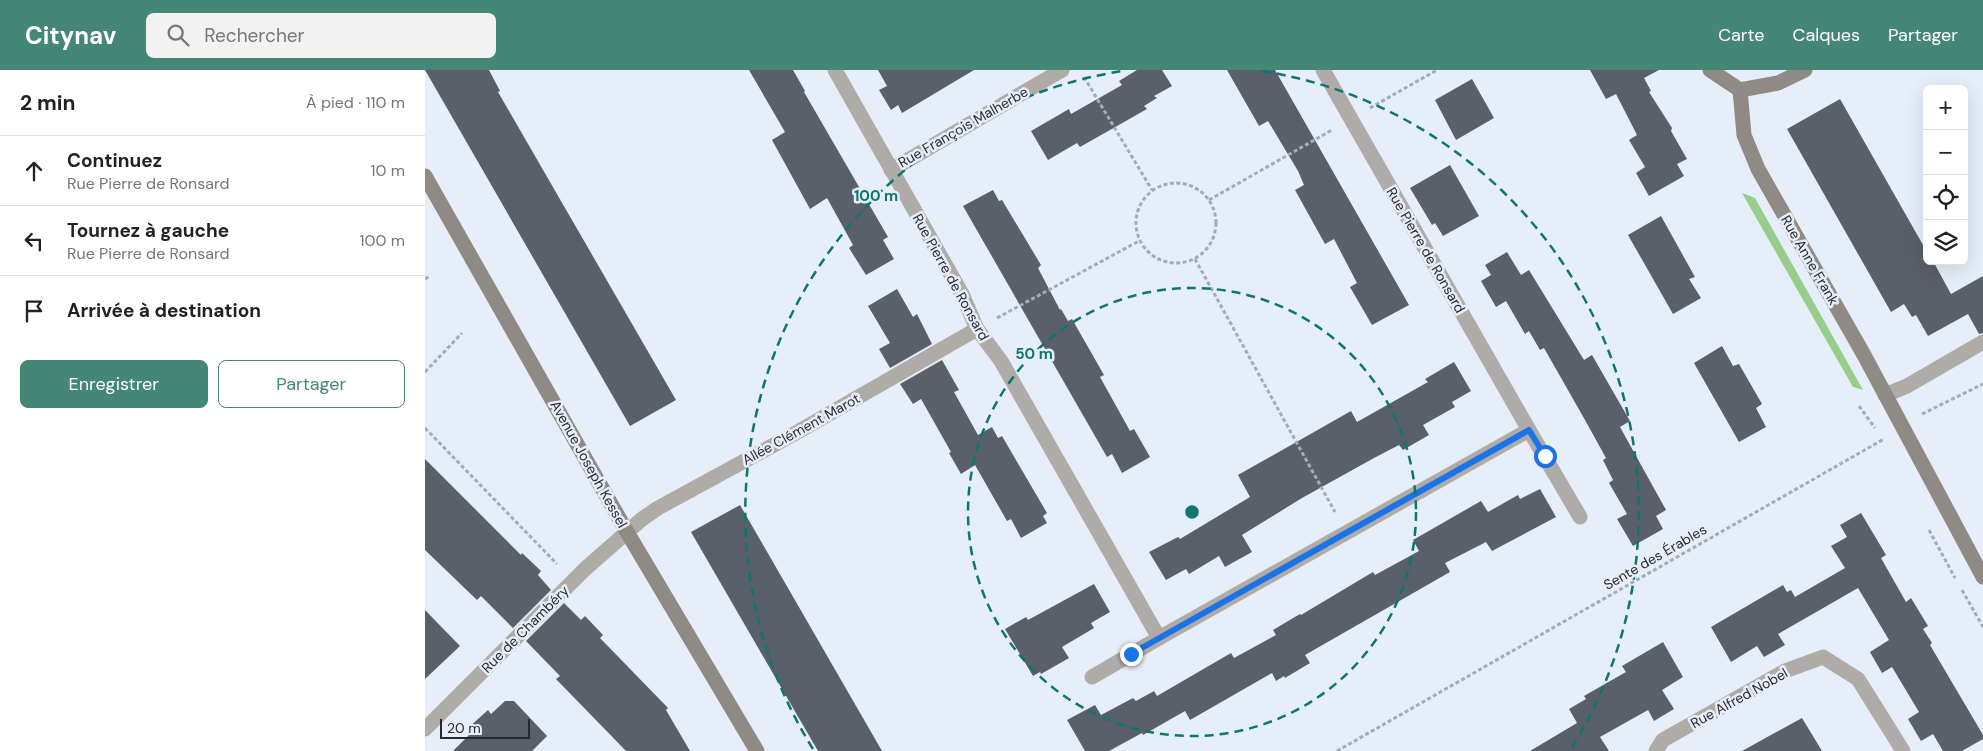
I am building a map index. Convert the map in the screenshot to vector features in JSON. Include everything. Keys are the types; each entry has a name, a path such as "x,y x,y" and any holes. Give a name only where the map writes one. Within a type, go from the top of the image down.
{"street":[{"name":"Rue Pierre de Ronsard","path":"835,70 962,294 977,329 1001,361 1159,638"},
{"name":"Rue François Malherbe","path":"891,170 1062,70"},
{"name":"Rue Pierre de Ronsard","path":"1323,70 1580,517"},
{"path":"1710,70 1740,90 1778,83 1805,70"},
{"name":"Rue Anne Frank","path":"1740,90 1744,135 1758,170 1860,346 1983,577"},
{"name":"Avenue Joseph Kessel","path":"425,176 627,532 757,751"},
{"name":"Allée Clément Marot","path":"627,532 658,508 794,434 977,329"},
{"path":"1885,395 1907,386 1983,342"},
{"path":"1092,676 1529,430"},
{"name":"Rue de Chambéry","path":"425,729 585,569 627,532"},
{"name":"Rue Alfred Nobel","path":"1656,751 1663,740 1785,671 1823,657 1858,678 1903,751"}],"path":[{"path":"1209,200 1437,70"},
{"path":"1081,72 1152,190"},
{"path":"1183,183 1198,189 1209,200 1216,216 1215,233 1208,248 1195,259 1180,263 1163,262 1149,254 1139,241 1135,227 1136,213 1142,200 1152,190 1167,184 1183,183"},
{"path":"977,329 1139,241"},
{"path":"1195,259 1347,533"},
{"path":"425,279 430,276"},
{"path":"425,372 462,332"},
{"name":"Sente des Érables","path":"1337,751 1883,440 1901,424 1983,384"},
{"path":"425,428 560,566"}],"green space":[{"path":"1742,193 1755,198 1863,390 1853,387"}],"building":[{"path":"425,70 489,70 500,91 498,92 676,400 630,426"},
{"path":"749,70 793,70 888,237 883,240 894,259 866,275 849,248 853,245 827,198 810,209 772,140 785,132"},
{"path":"878,70 974,70 902,113 898,105 891,110 879,90 887,86"},
{"path":"1137,70 1162,70 1172,86 1154,96 1157,98 1144,106 1147,109 1080,147 1077,143 1048,160 1031,131 1069,109 1071,114 1122,85 1119,81"},
{"path":"1227,70 1275,70 1409,305 1372,325 1350,287 1357,283 1334,239 1325,244 1295,190 1304,185 1298,171 1268,121 1259,126"},
{"path":"1590,70 1659,70 1644,78 1651,91 1649,92 1672,128 1671,131 1687,159 1677,164 1684,176 1649,196 1636,173 1645,167 1629,140 1637,135 1616,94 1606,99"},
{"path":"1472,79 1494,118 1456,140 1435,100"},
{"path":"1840,99 1923,245 1923,265 1935,265 1951,294 1983,276 1983,333 1979,334 1968,314 1928,336 1916,315 1912,317 1904,304 1891,312 1787,129"},
{"path":"1450,165 1479,216 1443,236 1435,223 1432,225 1410,188"},
{"path":"993,190 999,201 1002,200 1041,265 1038,268 1060,310 1068,321 1072,319 1104,375 1100,377 1130,431 1134,429 1150,457 1122,473 1112,454 1107,457 963,206"},
{"path":"1661,216 1695,277 1689,279 1701,298 1673,314 1628,235"},
{"path":"1507,252 1521,275 1529,270 1584,360 1592,355 1630,421 1620,427 1666,510 1656,516 1663,529 1633,546 1617,519 1627,514 1609,483 1613,480 1603,460 1606,458 1544,348 1540,350 1529,331 1525,334 1506,301 1496,307 1481,281 1491,275 1485,265"},
{"path":"897,289 913,317 917,314 932,344 890,368 879,349 890,343 868,306"},
{"path":"1722,346 1733,366 1739,364 1762,404 1756,408 1766,427 1739,442 1694,363"},
{"path":"942,360 959,390 954,392 978,435 992,427 998,438 1002,436 1047,513 1043,516 1047,523 1021,538 1011,519 1007,521 975,465 961,474 949,453 951,452 921,399 913,404 900,384"},
{"path":"1454,362 1471,391 1452,402 1455,407 1423,425 1429,435 1403,450 1399,445 1374,458 1302,498 1242,535 1252,552 1225,567 1219,556 1189,574 1186,569 1166,580 1149,552 1178,537 1180,539 1250,497 1238,475 1351,411 1357,422 1428,382 1425,379"},
{"path":"425,459 521,555 522,553 541,571 538,575 551,590 513,628 481,596 477,600 425,550"},
{"path":"1540,489 1556,517 1492,551 1486,542 1445,563 1450,572 1305,655 1310,663 1285,678 1284,676 1276,681 1272,673 1190,720 1185,711 1143,735 1142,733 1109,751 1085,751 1067,720 1095,705 1101,715 1133,698 1136,701 1154,691 1157,696 1231,653 1234,658 1276,635 1273,630 1300,614 1373,572 1375,575 1419,551 1413,540 1481,501 1488,512 1518,495 1520,499"},
{"path":"740,505 882,751 818,751 691,532"},
{"path":"1861,513 1886,555 1881,558 1906,602 1911,598 1928,626 1923,629 1932,643 1930,645 1983,735 1983,739 1962,751 1943,751 1933,734 1921,741 1908,719 1919,712 1892,667 1882,673 1870,652 1889,640 1858,588 1778,634 1785,645 1764,657 1757,646 1731,662 1711,627 1783,585 1787,592 1791,590 1795,597 1845,568 1831,546 1847,537 1840,525"},
{"path":"1094,584 1110,612 1091,623 1094,628 1062,647 1069,658 1041,674 1040,672 1033,676 1005,629 1026,617 1028,620"},
{"path":"564,603 581,620 585,616 603,635 600,638 668,708 666,710 690,751 626,751 556,679 560,676 526,641"},
{"path":"425,610 460,646 425,679"},
{"path":"1663,642 1683,677 1662,690 1674,709 1654,721 1648,710 1600,737 1609,751 1530,751 1577,723 1569,709 1586,699 1584,696 1626,672 1622,666"},
{"path":"505,701 514,701 547,736 532,751 453,751 472,732 468,728 488,710 491,714"},
{"path":"1802,718 1822,751 1742,751"}],"route":[{"path":"1131,654 1529,430 1545,456"}]}
